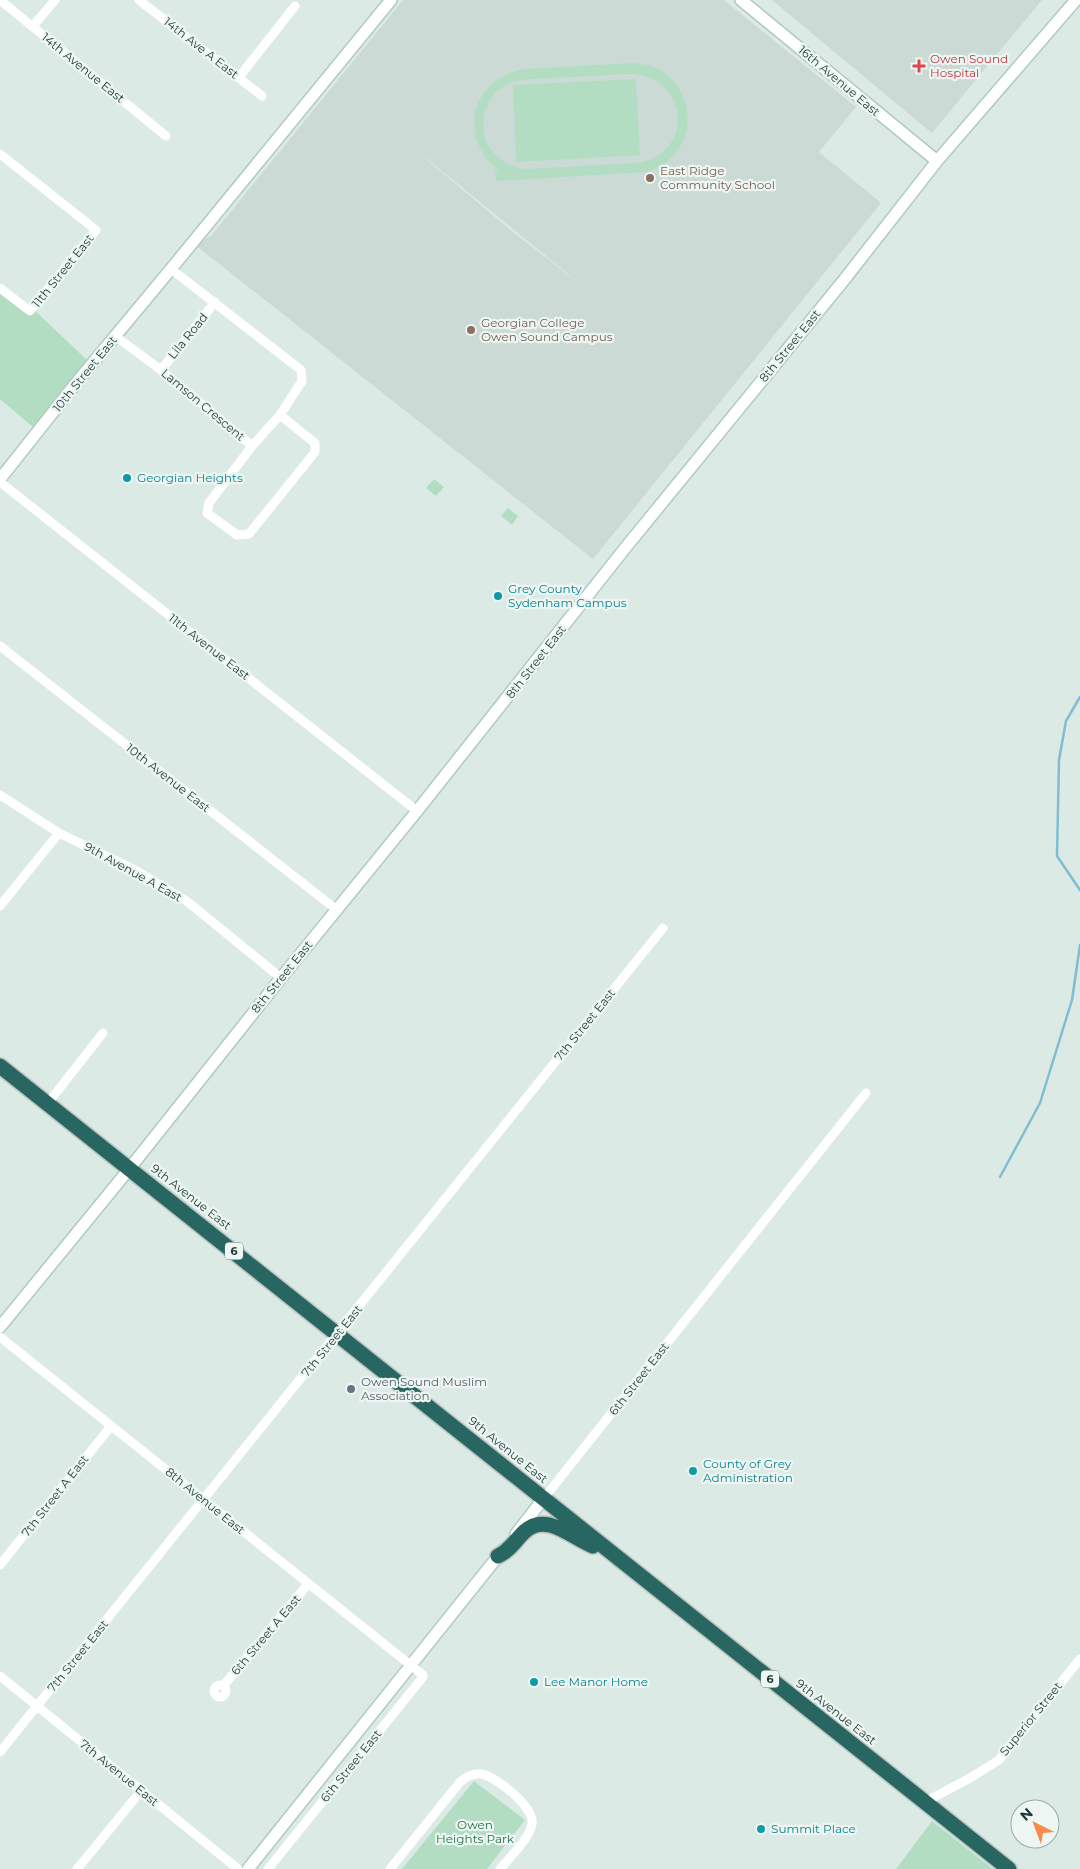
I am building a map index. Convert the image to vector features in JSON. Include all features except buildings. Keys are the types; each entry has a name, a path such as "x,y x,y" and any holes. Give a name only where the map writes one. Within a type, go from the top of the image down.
{"highway":[{"name":"9th Avenue East","path":"0,1066 338,1333 925,1802"},
{"path":"498,1556 505,1553 526,1531 544,1524 556,1526 584,1543 615,1556"},
{"name":"6","path":"925,1802 1009,1869"}],"main road":[{"name":"10th Street East","path":"0,480 115,336 391,0"},
{"name":"16th Avenue East","path":"741,0 937,161"},
{"name":"8th Street East","path":"0,1327 417,811 626,547 844,280 937,161 1076,0"},
{"name":"6th Street East","path":"248,1869 544,1498"}],"street":[{"name":"14th Avenue East","path":"0,0 166,136"},
{"path":"33,26 55,0"},
{"name":"14th Ave A East","path":"139,0 262,96"},
{"path":"239,77 295,6"},
{"name":"11th Street East","path":"0,154 96,230 30,311 0,288"},
{"name":"Lamson Crescent","path":"115,336 161,370 252,446 280,415 302,381 301,370 171,269"},
{"name":"Lila Road","path":"161,370 215,302"},
{"path":"252,446 209,503 207,513 237,535 249,534 315,452 315,443 280,415"},
{"name":"11th Avenue East","path":"0,480 417,811"},
{"name":"10th Avenue East","path":"0,646 337,910"},
{"name":"9th Avenue A East","path":"0,795 59,833 137,871 188,902 281,978"},
{"path":"0,906 59,833"},
{"name":"7th Street East","path":"0,1752 663,928"},
{"path":"48,1103 103,1033"},
{"name":"6th Street East","path":"544,1498 866,1093"},
{"name":"8th Avenue East","path":"0,1336 308,1584 411,1664"},
{"name":"7th Street A East","path":"0,1565 111,1426"},
{"name":"6th Street A East","path":"224,1685 308,1584"},
{"name":"Superior Street","path":"925,1802 999,1760 1080,1659"},
{"name":"6th Street East","path":"268,1869 423,1677 422,1673 411,1664"},
{"name":"7th Avenue East","path":"0,1676 238,1869"},
{"path":"390,1869 460,1782 468,1776 478,1774 492,1779 516,1796 527,1807 532,1817 530,1832 500,1869"},
{"path":"77,1869 141,1791"}],"shaded area":[{"path":"403,0 724,0 856,107 819,152 881,203 593,559 194,244 211,236","holes":["426,158 584,287 513,232"]},
{"name":"Owen Sound Hospital","path":"772,0 1042,0 932,133"}],"green space":[{"path":"632,63 648,65 661,71 672,80 686,104 688,117 682,144 673,156 661,166 647,172 496,181 495,172 499,171 486,157 478,142 474,127 476,111 481,97 491,85 506,75 524,69","holes":["629,74 649,77 664,86 674,100 678,115 676,130 669,145 657,156 638,163 525,169 513,166 502,160 493,152 486,141 483,123 488,105 498,91 514,82 533,79"]},
{"path":"636,79 640,155 516,162 513,85"},
{"path":"0,283 29,305 87,360 33,427 0,399"},
{"path":"434,479 444,487 436,496 426,488"},
{"path":"508,508 518,516 512,525 501,516"},
{"name":"Owen Heights Park","path":"474,1781 525,1820 487,1869 402,1869"},
{"path":"932,1821 993,1869 896,1869"}],"waterway":[{"path":"1080,697 1066,721 1059,760 1057,856 1080,890"},
{"path":"1000,1177 1040,1103 1072,1000 1080,945"}],"place":[{"name":"Owen Sound Hospital","path":"919,66"},
{"name":"East Ridge Community School","path":"650,178"},
{"name":"Georgian College Owen Sound Campus","path":"471,330"},
{"name":"Georgian Heights","path":"127,478"},
{"name":"Grey County Sydenham Campus","path":"498,596"},
{"name":"Owen Sound Muslim Association","path":"351,1389"},
{"name":"County of Grey Administration","path":"693,1471"},
{"name":"Lee Manor Home","path":"534,1682"},
{"name":"Summit Place","path":"761,1829"}]}
